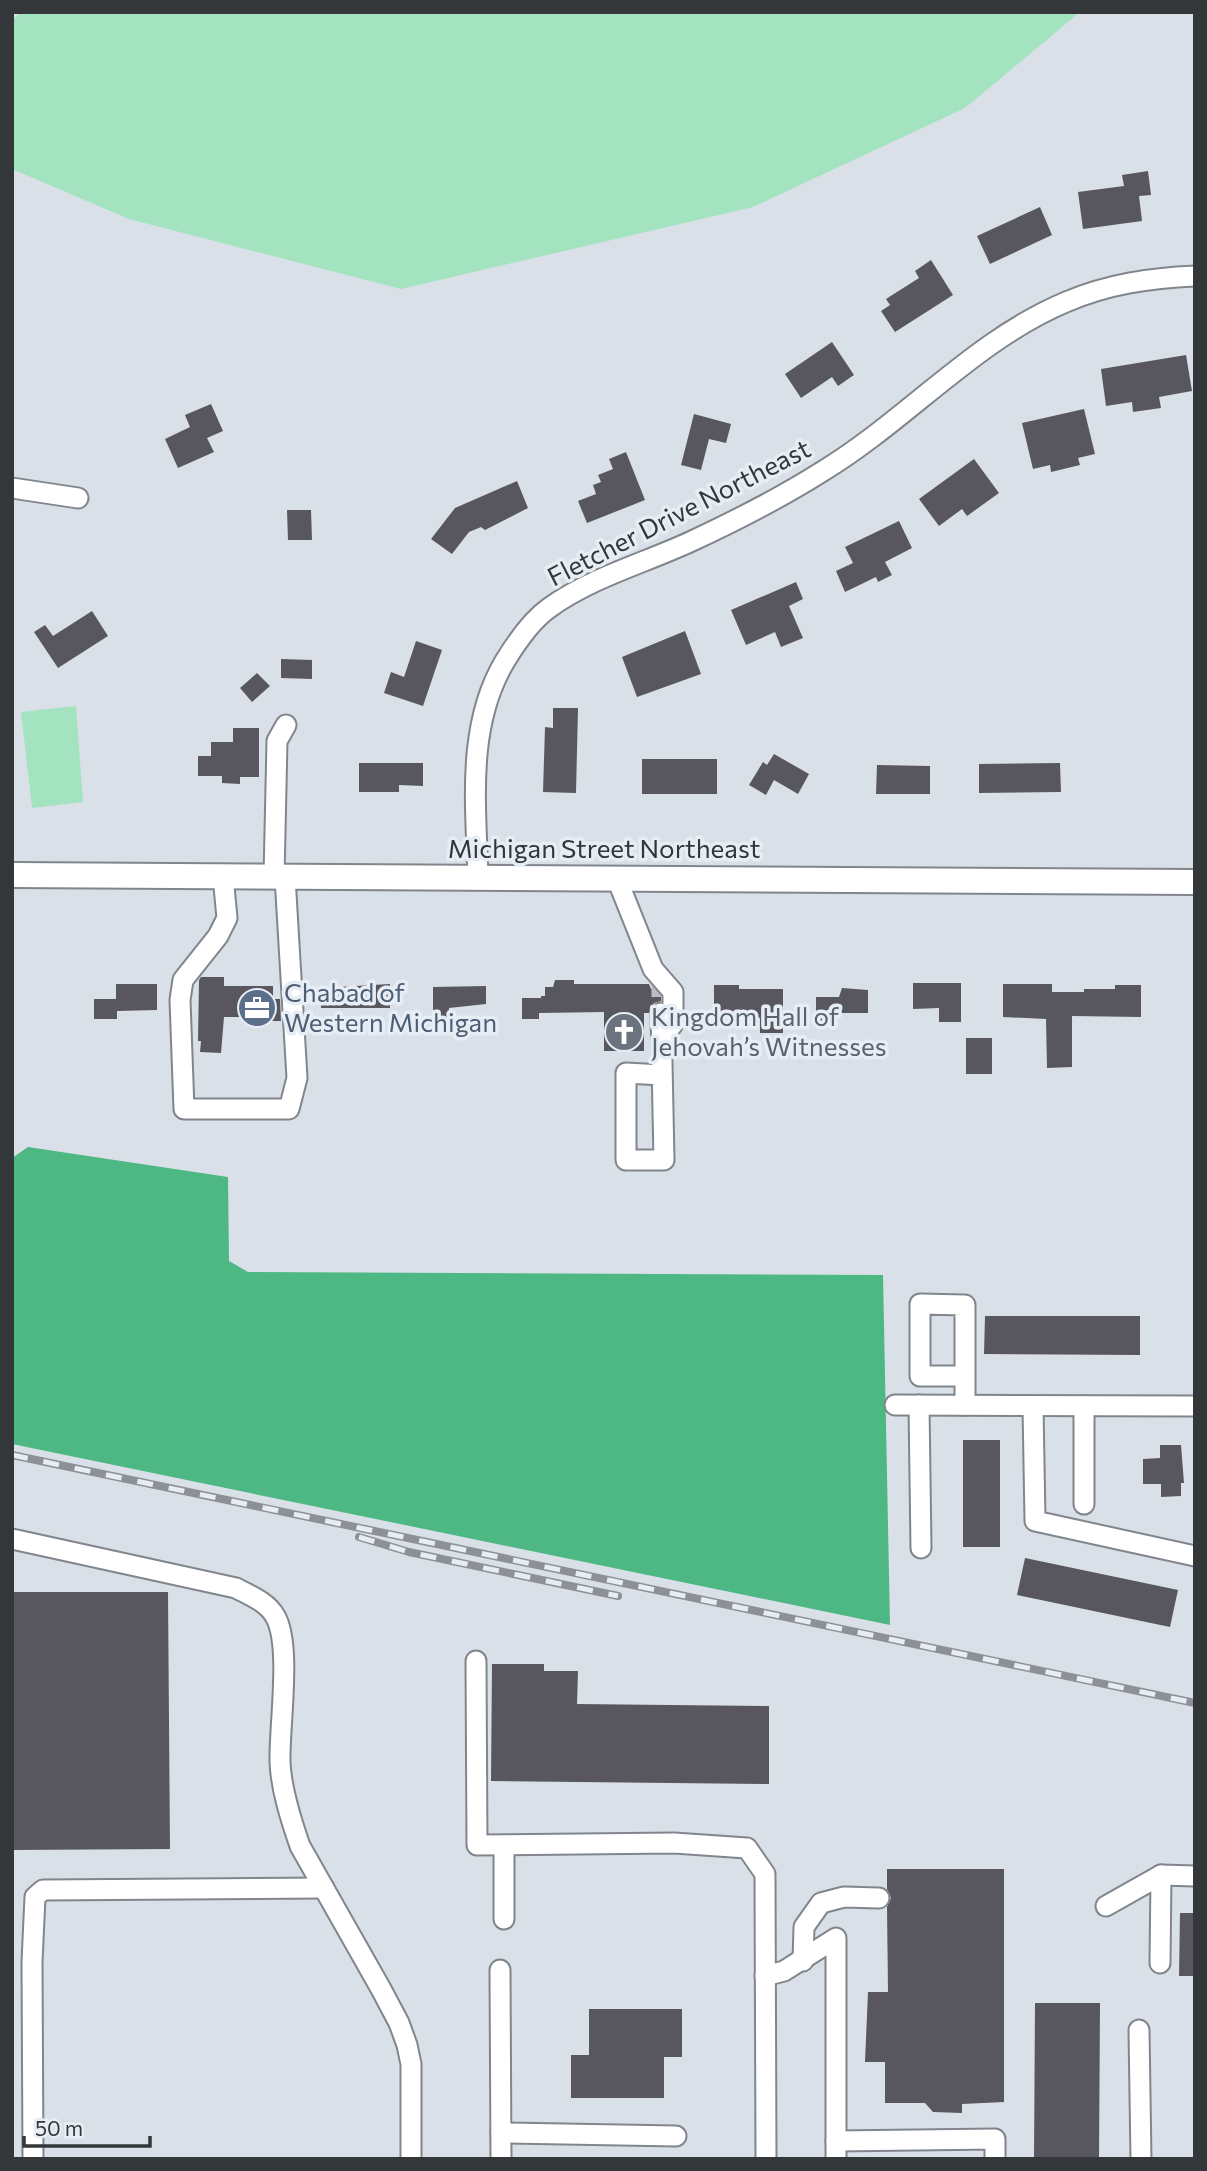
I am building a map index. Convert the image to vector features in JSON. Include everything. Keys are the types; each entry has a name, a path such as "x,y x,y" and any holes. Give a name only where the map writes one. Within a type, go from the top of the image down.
{"main road":[{"name":"Michigan Street Northeast","path":"12,875 1195,882"}],"street":[{"name":"Fletcher Drive Northeast","path":"478,878 477,760 482,714 505,660 547,609 584,588 738,518 825,471 992,344 1032,318 1066,301 1116,285 1156,278 1195,276"},
{"path":"12,488 78,498"},
{"path":"223,876 227,918 218,936 183,981 180,1000 184,1109 289,1109 298,1078 279,877 277,741 286,725"},
{"path":"617,879 653,969 673,992 673,1024 662,1038"},
{"path":"661,1013 664,1160 626,1160 626,1073 662,1075"},
{"path":"965,1376 965,1405"},
{"path":"895,1405 1195,1406"},
{"path":"919,1405 921,1548"},
{"path":"1033,1406 1035,1521 1195,1556"},
{"path":"1084,1406 1084,1504"},
{"path":"12,1539 236,1588 264,1603 275,1615 281,1628 283,1655 280,1764 292,1822 300,1846 381,1989 407,2045 411,2064 411,2159"},
{"path":"476,1661 477,1845 674,1843 747,1848 765,1874 766,2159"},
{"path":"504,1845 504,1919"},
{"path":"1106,1906 1161,1875 1195,1876"},
{"path":"1160,1964 1161,1875"},
{"path":"33,2159 32,1962 35,1897 43,1890 324,1888"},
{"path":"803,1961 804,1927 821,1903 844,1897 878,1898"},
{"path":"765,1976 784,1971 803,1961 836,1938 836,2150 995,2139 996,2159"},
{"path":"500,1970 501,2159"},
{"path":"1139,2030 1140,2159"},
{"path":"501,2133 676,2136"}],"green space":[{"path":"22,12 1080,12 965,108 753,207 401,289 129,219 12,169 12,20"},
{"path":"76,706 83,802 32,808 21,712"},
{"path":"28,1147 228,1177 229,1261 248,1272 883,1275 890,1625 12,1444 12,1158"}],"building":[{"path":"1148,171 1151,195 1139,196 1142,221 1083,229 1078,192 1124,186 1122,175"},
{"path":"1040,207 1052,235 990,264 977,236"},
{"path":"931,260 953,295 895,332 881,311 890,305 886,299 919,278 915,271"},
{"path":"832,342 854,375 838,386 832,377 801,398 785,374"},
{"path":"1186,355 1192,391 1159,397 1161,408 1133,412 1132,402 1106,406 1101,369"},
{"path":"211,404 223,431 207,438 214,452 178,468 165,439 190,427 185,415"},
{"path":"1084,409 1095,454 1078,458 1080,465 1051,472 1050,465 1033,469 1022,423"},
{"path":"694,414 731,424 726,443 709,439 701,470 681,465"},
{"path":"626,452 645,500 587,523 578,501 596,494 593,485 601,482 598,475 613,469 609,459"},
{"path":"974,459 999,493 967,516 962,509 939,526 919,499"},
{"path":"517,481 528,508 485,530 481,527 469,532 452,554 431,539 455,508"},
{"path":"287,510 311,510 312,540 288,540"},
{"path":"899,521 912,548 885,562 892,575 878,582 876,577 845,592 836,571 853,563 845,547"},
{"path":"796,582 803,599 789,606 803,638 781,647 775,632 746,645 731,610"},
{"path":"92,611 108,636 58,668 34,632 45,625 53,636"},
{"path":"685,631 701,674 637,697 622,657"},
{"path":"416,641 442,650 423,706 384,693 391,672 404,677"},
{"path":"281,659 312,660 312,679 281,678"},
{"path":"257,673 270,686 252,702 240,688"},
{"path":"553,708 578,708 576,793 543,792 545,727 553,728"},
{"path":"233,728 259,728 259,777 240,777 240,784 222,783 222,776 198,776 198,756 211,756 211,742 233,742"},
{"path":"774,754 809,774 798,794 774,780 766,795 749,785 763,762 767,765"},
{"path":"642,759 717,759 717,794 642,794"},
{"path":"359,763 423,763 423,786 399,785 399,792 359,792"},
{"path":"1060,763 1061,792 979,793 979,764"},
{"path":"877,765 930,766 930,794 876,794"},
{"path":"201,977 224,977 224,986 273,986 273,999 280,999 281,1021 265,1021 265,1017 224,1017 221,1053 200,1052 201,1041 198,1041"},
{"path":"555,980 574,980 574,984 649,984 661,997 661,1001 654,1003 649,1013 644,1013 644,1051 604,1051 604,1012 539,1013 539,1019 522,1019 522,998 545,996 545,987 553,987"},
{"path":"913,983 961,983 961,1022 939,1022 939,1008 913,1009"},
{"path":"116,984 157,984 157,1010 117,1011 117,1019 94,1019 94,999 116,999"},
{"path":"390,984 390,1008 321,1008 321,988"},
{"path":"1003,984 1052,984 1052,992 1084,992 1084,989 1115,989 1115,985 1141,985 1141,1017 1072,1016 1072,1067 1047,1068 1046,1019 1003,1017"},
{"path":"714,985 739,985 739,989 783,989 783,1033 760,1033 760,1018 714,1018"},
{"path":"486,986 486,1004 449,1008 449,1027 433,1027 433,987"},
{"path":"842,988 868,990 868,1013 840,1013 840,1017 833,1017 833,1021 816,1021 816,997 839,997"},
{"path":"966,1038 992,1038 992,1074 966,1074"},
{"path":"985,1316 1140,1316 1140,1355 984,1354"},
{"path":"963,1440 1000,1440 1000,1547 963,1547"},
{"path":"1160,1445 1181,1445 1184,1483 1181,1483 1181,1496 1161,1497 1161,1484 1143,1484 1143,1459 1160,1458"},
{"path":"1025,1558 1178,1590 1170,1627 1017,1595"},
{"path":"12,1592 168,1592 170,1849 12,1850"},
{"path":"492,1664 544,1664 544,1671 578,1671 577,1704 769,1706 769,1784 491,1781"},
{"path":"887,1869 1004,1869 1004,2102 962,2104 962,2113 933,2112 925,2103 885,2103 885,2062 865,2062 868,1992 888,1992 887,1907 891,1898 887,1889"},
{"path":"1180,1913 1195,1913 1195,1976 1179,1976"},
{"path":"1035,2003 1100,2003 1099,2159 1034,2159"},
{"path":"589,2009 682,2009 682,2057 664,2057 664,2098 571,2098 571,2055 589,2055"}],"tunnel":[{"path":"661,978 661,1013"}],"railway":[{"path":"12,1455 1195,1703"},
{"path":"359,1537 409,1552 618,1596"}],"place":[{"name":"Chabad of Western Michigan","path":"257,1008"},
{"name":"Kingdom Hall of Jehovah’s Witnesses","path":"624,1032"}]}
